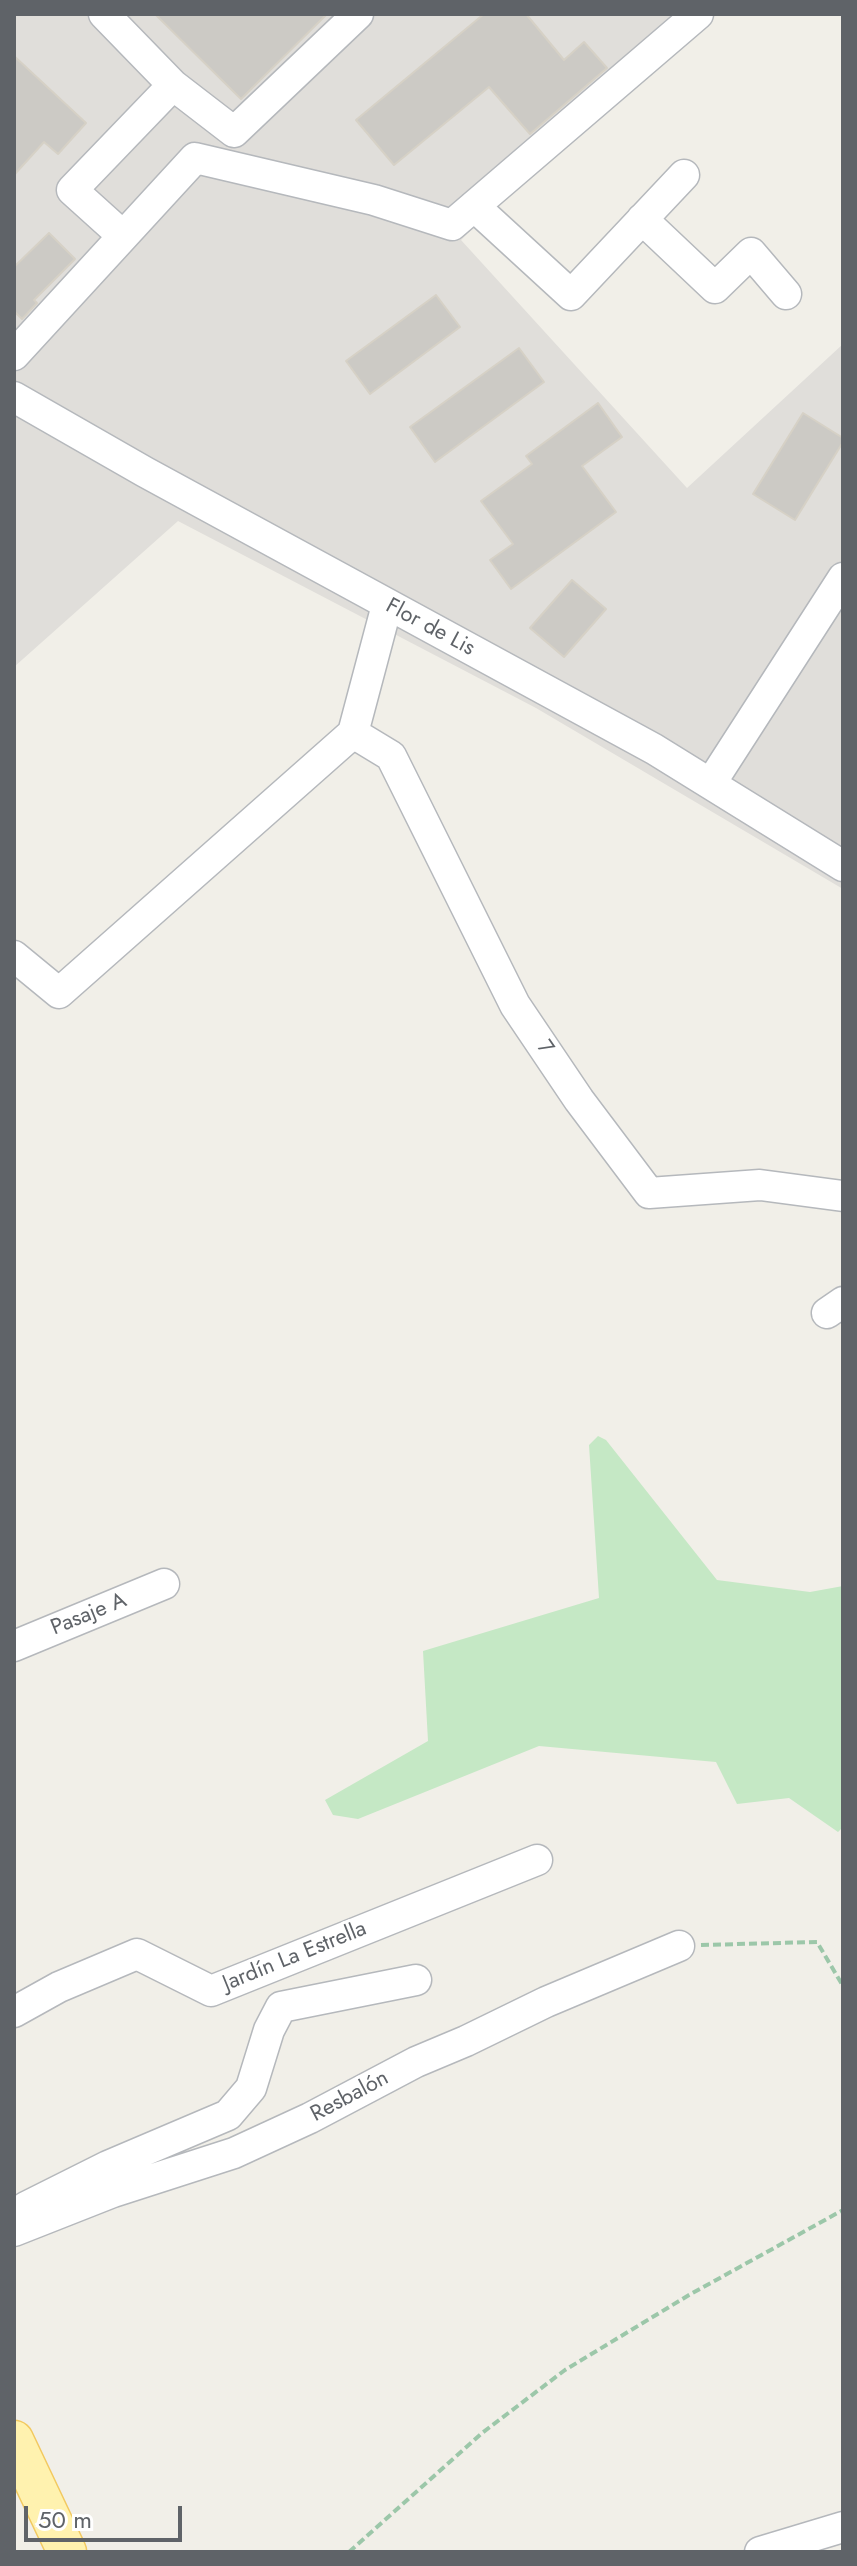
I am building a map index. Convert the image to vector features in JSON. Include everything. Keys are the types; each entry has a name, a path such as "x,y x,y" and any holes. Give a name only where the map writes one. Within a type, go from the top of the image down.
{"main road":[{"path":"14,2440 67,2552"}],"street":[{"path":"104,14 173,85 234,132 358,14"},
{"path":"14,355 195,158 374,200 452,225 698,14"},
{"path":"123,236 72,190 173,85"},
{"path":"474,206 571,295 684,175"},
{"path":"642,219 715,288 751,253 786,294"},
{"name":"Flor de Lis","path":"14,397 387,605 654,749 843,866"},
{"path":"711,783 843,578"},
{"path":"14,956 59,993 353,733 387,605"},
{"name":"7","path":"353,733 391,756 515,1005 579,1100 649,1193 760,1185 843,1196"},
{"name":"Pasaje A","path":"14,1646 164,1584"},
{"name":"Jardín La Estrella","path":"14,2012 59,1987 137,1954 211,1991 537,1860"},
{"name":"Resbalón","path":"14,2231 113,2192 234,2153 310,2118 416,2062 546,2002 679,1946"},
{"path":"14,2214 108,2166 228,2115 251,2088 269,2030 281,2007 416,1980"},
{"path":"760,2552 843,2527"}],"path":[{"path":"679,1946 817,1942 843,1986"},
{"path":"349,2552 482,2433 565,2370 689,2295 843,2210"}],"shaded area":[{"path":"14,14 696,14 461,240 687,488 843,344 843,889 536,708 178,521 14,667"}],"green space":[{"path":"598,1436 606,1440 717,1580 810,1592 843,1586 843,1827 838,1832 789,1798 737,1804 716,1762 539,1746 358,1819 333,1815 325,1800 428,1741 423,1651 599,1598 589,1445"}],"building":[{"path":"155,14 327,14 241,99"},
{"path":"484,14 526,14 564,60 584,42 607,68 530,134 489,87 394,165 356,120"},
{"path":"14,56 86,123 58,154 44,142 14,175"},
{"path":"49,233 75,259 34,300 37,303 22,319 14,311 14,267"},
{"path":"436,295 460,327 370,394 346,361"},
{"path":"519,348 544,382 435,462 410,427"},
{"path":"598,403 622,437 582,466 616,512 511,589 490,560 513,544 481,501 532,464 526,456"},
{"path":"803,413 843,438 843,442 795,520 753,494"},
{"path":"572,580 606,609 564,657 530,628"}]}
